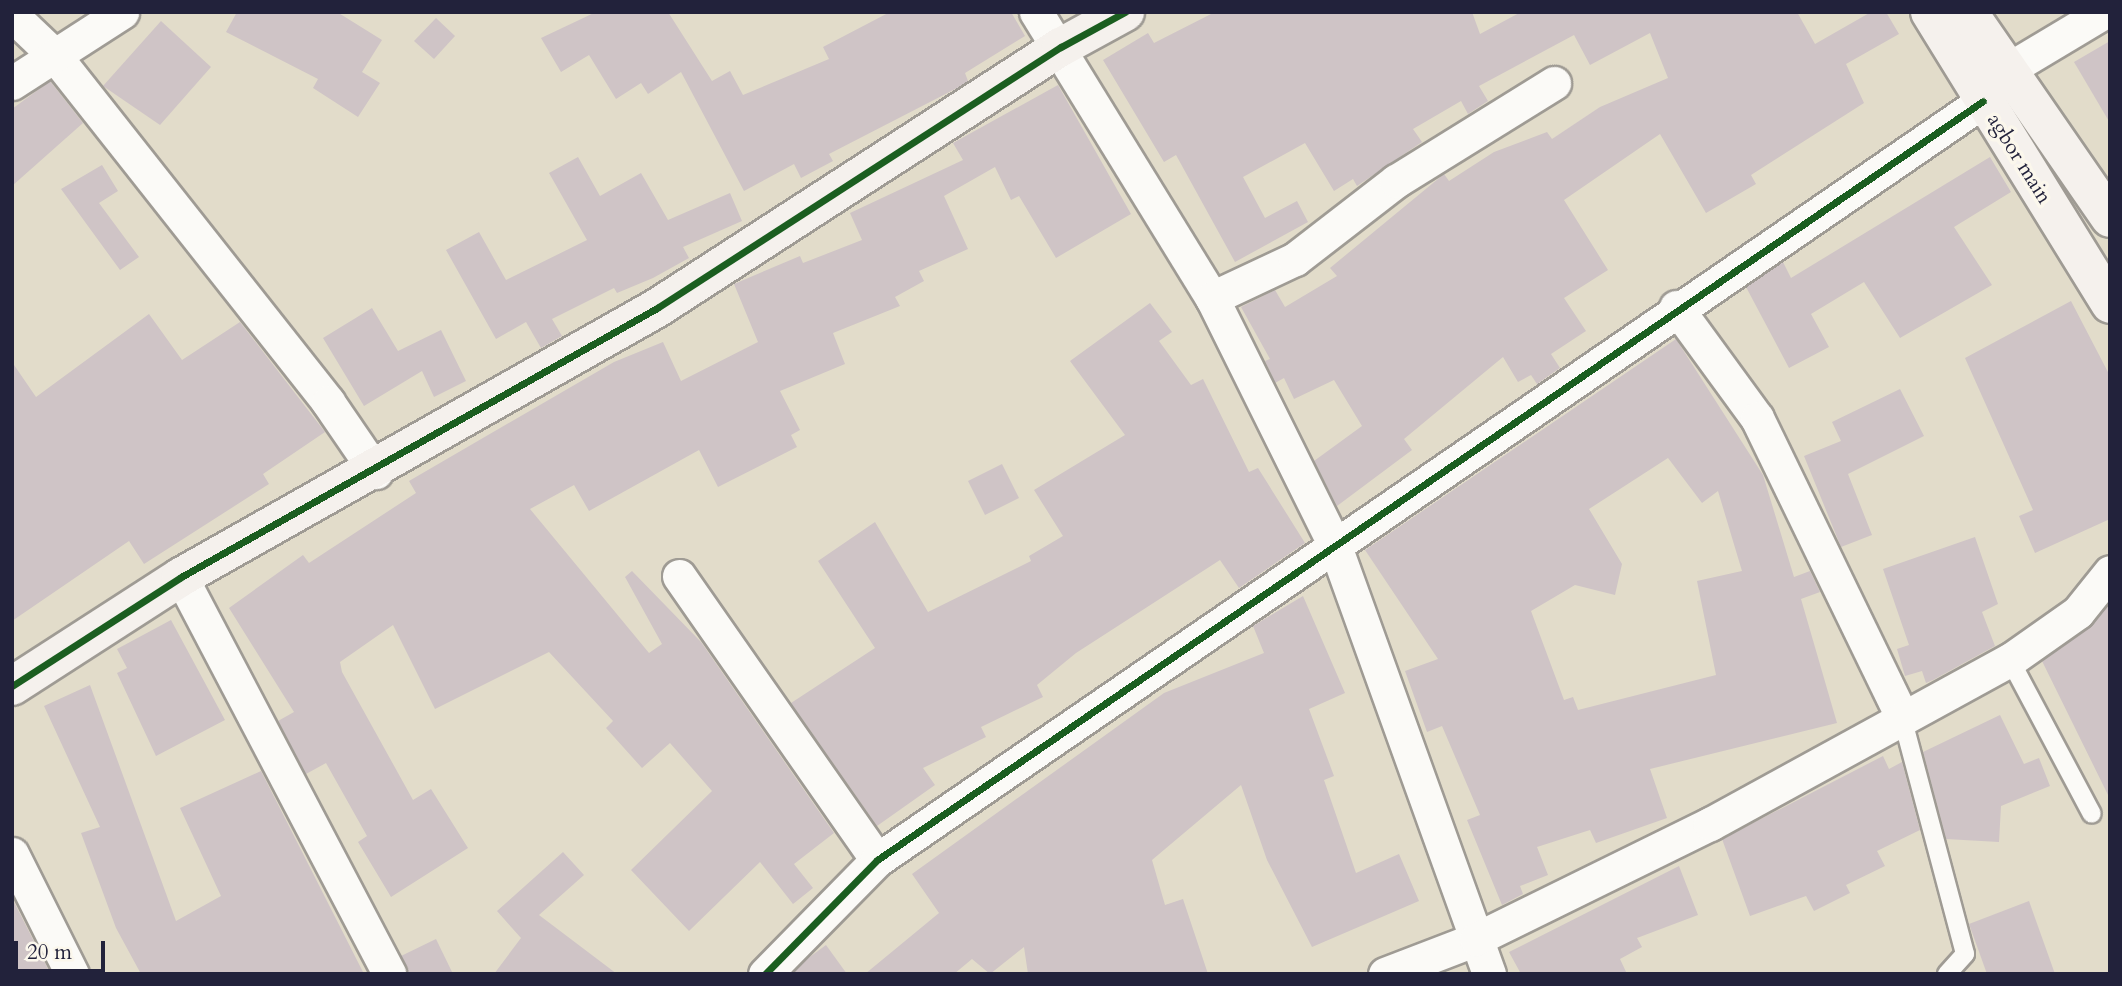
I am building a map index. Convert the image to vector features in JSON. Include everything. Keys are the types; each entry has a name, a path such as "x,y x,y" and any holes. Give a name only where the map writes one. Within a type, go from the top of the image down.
{"street":[{"path":"12,83 122,12"},
{"path":"1036,12 1061,47 1212,298 1335,546 1489,974"},
{"path":"12,686 181,577 376,472 657,308 1061,47 1125,12"},
{"name":"agbor main","path":"1930,12 2110,304"},
{"name":"agbor main","path":"1968,12 2110,218"},
{"path":"2007,70 2104,12"},
{"path":"12,15 55,56 328,402 376,472"},
{"path":"1212,298 1295,259 1396,180 1554,83"},
{"path":"765,974 877,860 1335,546 1676,307 1983,101"},
{"path":"1676,307 1757,418 1902,717"},
{"path":"1385,974 1476,939 1710,824 2010,660 2078,612 2110,572"},
{"path":"679,576 877,860"},
{"path":"181,577 389,974"},
{"path":"12,854 72,974"}],"lane":[{"path":"2010,660 2092,814"},
{"path":"1902,717 1965,954 1947,974"}],"building":[{"path":"237,12 337,12 382,40 362,72 380,83 358,117 313,88 318,79 226,32"},
{"path":"596,12 668,12 712,81 730,71 743,95 829,59 823,47 890,12 1011,12 1025,36 965,73 968,81 961,86 829,154 833,161 801,178 794,164 744,191 681,72 648,94 641,83 616,99 589,55 561,72 541,38"},
{"path":"1215,12 1472,12 1480,34 1521,12 1797,12 1815,44 1871,12 1886,12 1899,34 1846,64 1864,103 1751,175 1756,184 1706,213 1660,134 1564,200 1608,270 1564,298 1586,331 1551,354 1560,368 1537,384 1531,375 1518,382 1503,357 1404,439 1412,450 1337,506 1314,461 1362,426 1334,380 1294,399 1284,378 1275,383 1265,361 1270,359 1241,307 1275,290 1285,307 1337,276 1330,268 1444,174 1449,181 1494,152 1547,132 1552,139 1600,107 1668,78 1650,33 1590,65 1574,35 1479,86 1488,101 1468,114 1461,101 1413,129 1422,142 1357,186 1353,179 1334,191 1305,143 1243,177 1265,218 1297,201 1308,222 1235,262 1176,155 1164,162 1103,60 1148,33 1154,43"},
{"path":"436,18 455,36 434,59 414,41"},
{"path":"161,21 211,67 160,125 103,86"},
{"path":"2110,41 2110,123 2074,62"},
{"path":"50,81 83,123 12,186 12,109"},
{"path":"1058,85 1131,214 1056,258 1019,196 1011,200 995,167 944,196 968,249 919,271 924,281 895,297 900,306 833,333 845,364 780,391 800,430 791,435 797,447 718,487 699,450 589,511 574,485 530,509 649,653 662,644 625,577 632,571 701,642 834,833 794,864 813,888 793,904 760,862 689,931 631,870 712,791 670,743 642,768 606,728 613,721 549,652 435,709 393,625 340,662 342,672 413,800 431,789 468,848 391,897 358,842 367,836 326,763 306,774 278,721 294,712 229,608 303,555 309,563 416,493 409,481 614,362 663,342 681,381 758,342 734,284 800,256 803,263 862,240 850,213 963,160 953,143"},
{"path":"578,157 600,196 641,173 668,220 730,193 742,221 683,247 689,258 653,278 617,293 614,288 552,319 562,336 541,348 526,322 496,339 446,250 479,232 506,280 587,240 549,173"},
{"path":"1990,157 2011,192 1954,227 1992,285 1900,338 1864,282 1811,314 1829,347 1789,368 1746,287 1783,262 1791,278"},
{"path":"102,165 118,191 99,203 139,257 120,270 61,189"},
{"path":"2071,301 2110,376 2110,519 2035,553 2019,516 2033,510 1965,358"},
{"path":"1150,303 1172,332 1159,341 1191,385 1203,379 1249,472 1258,468 1305,543 1239,588 1220,560 1076,653 1037,685 1043,697 981,727 986,737 923,768 935,785 877,826 791,703 875,648 818,561 875,522 928,612 1031,561 1029,556 1063,536 1034,490 1125,435 1070,361"},
{"path":"372,308 398,351 441,330 466,381 434,397 422,371 364,406 323,338"},
{"path":"149,314 182,360 240,322 325,432 263,474 269,484 144,564 129,541 12,621 12,362 36,397"},
{"path":"1676,339 1763,475 1794,577 1810,571 1820,592 1801,599 1837,723 1650,769 1667,818 1596,843 1590,830 1537,847 1548,875 1520,886 1523,894 1502,905 1467,820 1480,815 1442,726 1427,732 1405,671 1438,659 1365,550","holes":["1668,458 1702,503 1718,491 1742,571 1697,581 1716,675 1578,710 1573,697 1564,700 1531,611 1575,585 1615,595 1622,564 1589,509"]},
{"path":"1900,389 1924,436 1848,474 1872,535 1841,547 1804,456 1841,441 1832,422"},
{"path":"1002,464 1019,498 985,515 968,481"},
{"path":"1975,537 1998,604 1982,612 1995,646 1926,683 1922,671 1905,676 1897,649 1909,645 1883,569"},
{"path":"1303,596 1345,693 1309,709 1334,776 1324,780 1356,873 1399,854 1419,901 1312,947 1267,860 1241,785 1152,860 1165,905 1183,899 1208,974 1028,974 1024,947 990,974 972,959 954,974 865,974 939,913 912,874 1164,693 1264,653 1253,626"},
{"path":"2110,603 2110,799 2042,661 2089,627"},
{"path":"171,620 225,720 156,756 117,673 127,668 117,649"},
{"path":"90,685 176,921 221,896 180,808 261,771 364,974 141,974 116,928 81,833 100,827 44,706"},
{"path":"2000,715 2024,764 2039,758 2050,786 2001,806 1999,842 1946,839 1923,752"},
{"path":"1883,756 1889,769 1902,762 1920,830 1877,851 1885,866 1846,885 1850,893 1814,911 1806,896 1750,916 1722,839"},
{"path":"563,852 584,875 539,915 617,974 494,974 521,938 497,911"},
{"path":"1679,866 1698,915 1637,938 1642,947 1620,959 1627,974 1521,974 1509,952"},
{"path":"12,898 48,969 37,974 12,974"},
{"path":"2029,901 2055,974 1987,974 1969,924"},
{"path":"436,939 453,974 408,974 401,956"},
{"path":"826,945 847,974 792,974 807,959"}],"cycle path":[{"path":"12,686 181,577 657,308 1061,47 1125,12"},
{"path":"765,974 877,860 1983,101"}]}
